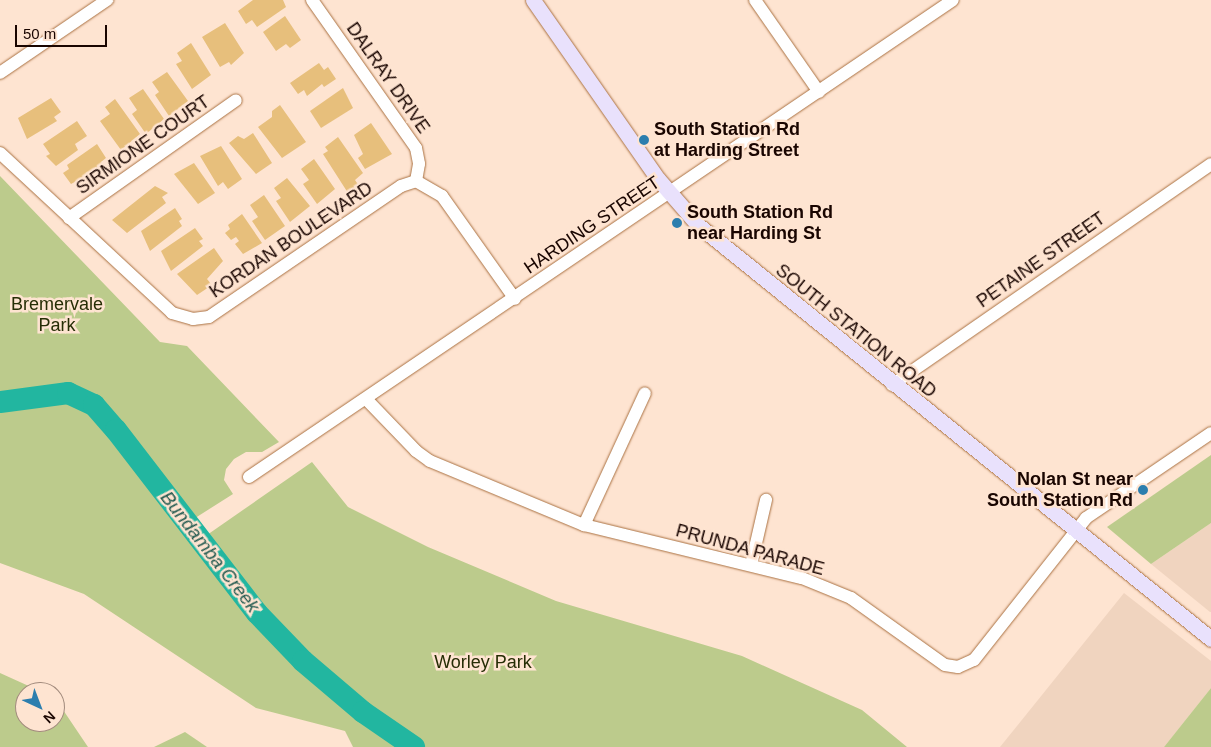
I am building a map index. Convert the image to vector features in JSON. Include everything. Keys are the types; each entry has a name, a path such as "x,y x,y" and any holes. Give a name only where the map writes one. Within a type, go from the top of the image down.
{"main road":[{"name":"SOUTH STATION ROAD","path":"533,0 669,194 714,240 1211,639"}],"street":[{"path":"0,73 107,0"},
{"name":"DALRAY DRIVE","path":"312,0 416,148 419,164 416,181"},
{"path":"755,0 819,92"},
{"name":"HARDING STREET","path":"249,477 367,400 953,0"},
{"name":"SIRMIONE COURT","path":"70,218 236,100"},
{"name":"KORDAN BOULEVARD","path":"0,153 172,313 193,319 209,317 400,186 416,181"},
{"name":"PETAINE STREET","path":"892,384 1211,164"},
{"path":"416,181 442,196 514,299"},
{"path":"584,525 645,393"},
{"name":"PRUNDA PARADE","path":"367,400 416,451 430,461 584,525 802,578 851,598 945,665 958,667 974,660 1086,518 1211,433"},
{"path":"751,565 766,500"}],"shaded area":[{"path":"1211,523 1211,612 1210,612 1151,564"},
{"path":"1124,593 1211,661 1211,688 1164,747 1000,747"}],"green space":[{"path":"0,176 160,342 187,346 279,442 262,452 246,452 234,459 226,469 224,480 233,494 192,520 207,535 312,462 348,507 428,547 556,601 742,656 862,710 907,747 353,747 345,731 256,708 84,594 0,563"},
{"path":"1211,455 1211,523 1151,564 1107,527"},
{"path":"0,673 20,682 15,682 15,732 65,732 65,713 88,747 0,747"},
{"path":"1211,688 1211,747 1164,747"},
{"path":"185,732 207,747 154,747"}],"building":[{"path":"253,0 283,0 286,7 257,27 252,20 246,24 238,11"},
{"path":"285,16 301,40 290,48 286,44 276,51 263,32"},
{"path":"225,23 244,53 231,65 229,62 220,67 202,37"},
{"path":"191,43 211,75 192,89 176,64 182,61 177,53"},
{"path":"319,63 324,70 328,67 336,79 324,87 322,84 307,96 304,90 298,94 290,83"},
{"path":"167,72 188,101 169,116 155,95 159,92 152,82"},
{"path":"343,88 353,108 321,128 310,111"},
{"path":"143,89 164,119 146,134 132,114 137,110 129,98"},
{"path":"51,98 61,112 54,117 57,121 27,139 18,118"},
{"path":"115,99 140,134 121,150 100,121 110,114 105,107"},
{"path":"280,105 306,142 282,158 258,127 272,117 272,111"},
{"path":"77,121 87,136 75,144 78,150 56,166 46,156 50,154 43,144"},
{"path":"371,123 392,154 365,169 358,158 363,154 354,135"},
{"path":"253,133 272,163 256,174 229,143 238,136 244,139"},
{"path":"338,137 363,173 355,180 359,186 348,193 323,154 328,151 325,147"},
{"path":"97,144 106,158 101,162 104,166 71,184 63,173 69,169 67,165"},
{"path":"221,146 242,179 228,189 223,182 218,186 200,156"},
{"path":"314,159 335,189 317,204 303,184 309,180 301,169"},
{"path":"194,163 215,193 198,204 174,174"},
{"path":"287,178 310,206 290,222 276,201 281,198 274,188"},
{"path":"155,186 168,193 162,197 166,203 127,233 112,220"},
{"path":"264,195 285,226 265,240 252,221 258,217 250,205"},
{"path":"175,208 182,219 179,221 182,226 150,251 141,231"},
{"path":"242,214 262,243 243,254 235,244 239,241 236,237 231,240 225,233 230,229 228,225"},
{"path":"195,228 203,239 199,241 203,246 171,271 161,251"},
{"path":"214,248 223,261 207,279 212,285 197,295 177,274"}],"waterway":[{"name":"Bundamba Creek","path":"0,402 68,393 94,405 116,430 257,613 303,661 363,712 414,747"}],"place":[{"name":"South Station Rd at Harding Street","path":"644,140"},
{"name":"South Station Rd near Harding St","path":"677,223"},
{"name":"Nolan St near South Station Rd","path":"1143,490"}],"park label":[{"name":"Bremervale Park","path":"57,315"},
{"name":"Worley Park","path":"483,662"}]}
